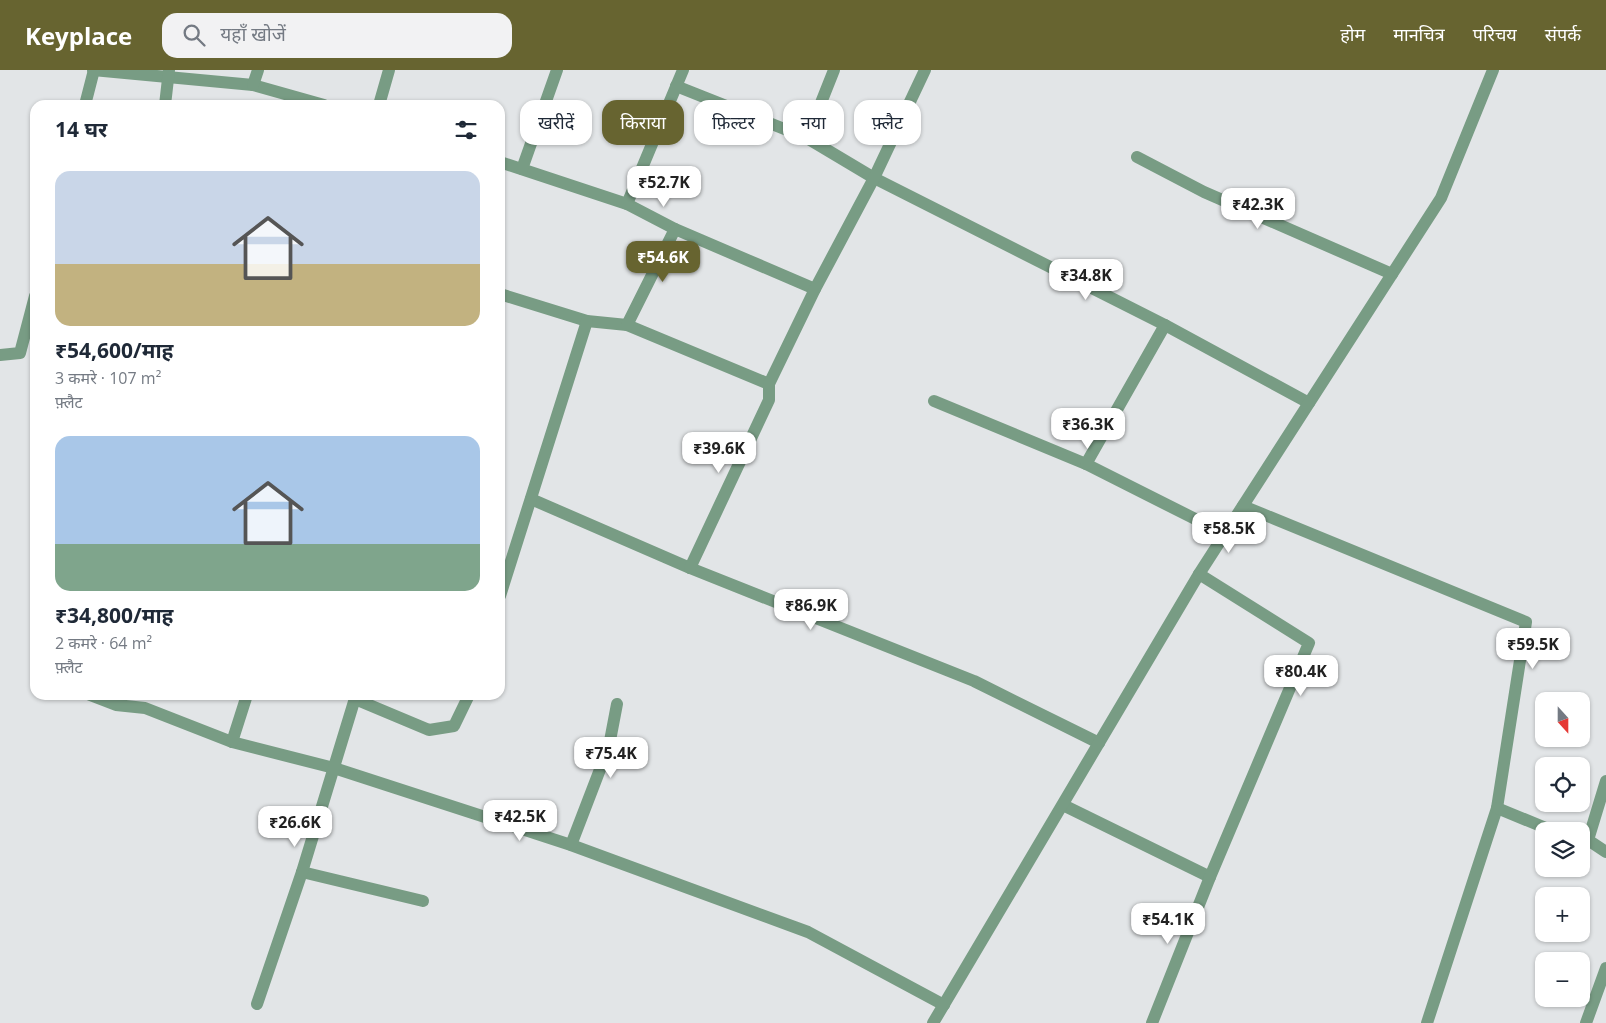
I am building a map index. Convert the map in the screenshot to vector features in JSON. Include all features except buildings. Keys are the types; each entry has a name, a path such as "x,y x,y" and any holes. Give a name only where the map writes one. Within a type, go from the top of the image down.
{"street":[{"path":"86,100 93,70 168,73 253,85 306,100"},
{"path":"253,85 258,70"},
{"path":"380,100 389,70"},
{"path":"522,169 557,70"},
{"path":"626,204 684,70"},
{"path":"822,100 834,70"},
{"path":"690,568 769,400 769,384 815,289 874,178 924,70"},
{"path":"933,1023 1199,574 1441,198 1493,70"},
{"path":"165,100 168,73"},
{"path":"676,86 783,129"},
{"path":"818,145 874,178 1165,325 1310,403"},
{"path":"1137,157 1204,192 1392,274"},
{"path":"505,164 626,204 675,229 815,289"},
{"path":"627,325 675,229"},
{"path":"505,296 586,321 627,325 769,384"},
{"path":"0,355 20,353 30,315"},
{"path":"505,581 586,321"},
{"path":"1086,464 1165,325"},
{"path":"934,401 1086,464 1225,534"},
{"path":"531,500 690,568 974,681 1099,743"},
{"path":"1243,506 1526,622 1497,808 1427,1023"},
{"path":"1152,1023 1308,643 1199,574"},
{"path":"103,700 116,705 146,708 232,742 334,768 571,845 808,932 944,1005"},
{"path":"232,742 245,700"},
{"path":"257,1004 302,872 355,700"},
{"path":"363,700 429,730 454,726 467,700"},
{"path":"571,845 609,746 617,704"},
{"path":"1590,824 1606,781"},
{"path":"1063,805 1210,878"},
{"path":"1497,808 1535,824"},
{"path":"1590,843 1606,852"},
{"path":"302,872 423,901"},
{"path":"1586,1023 1605,972"}]}
